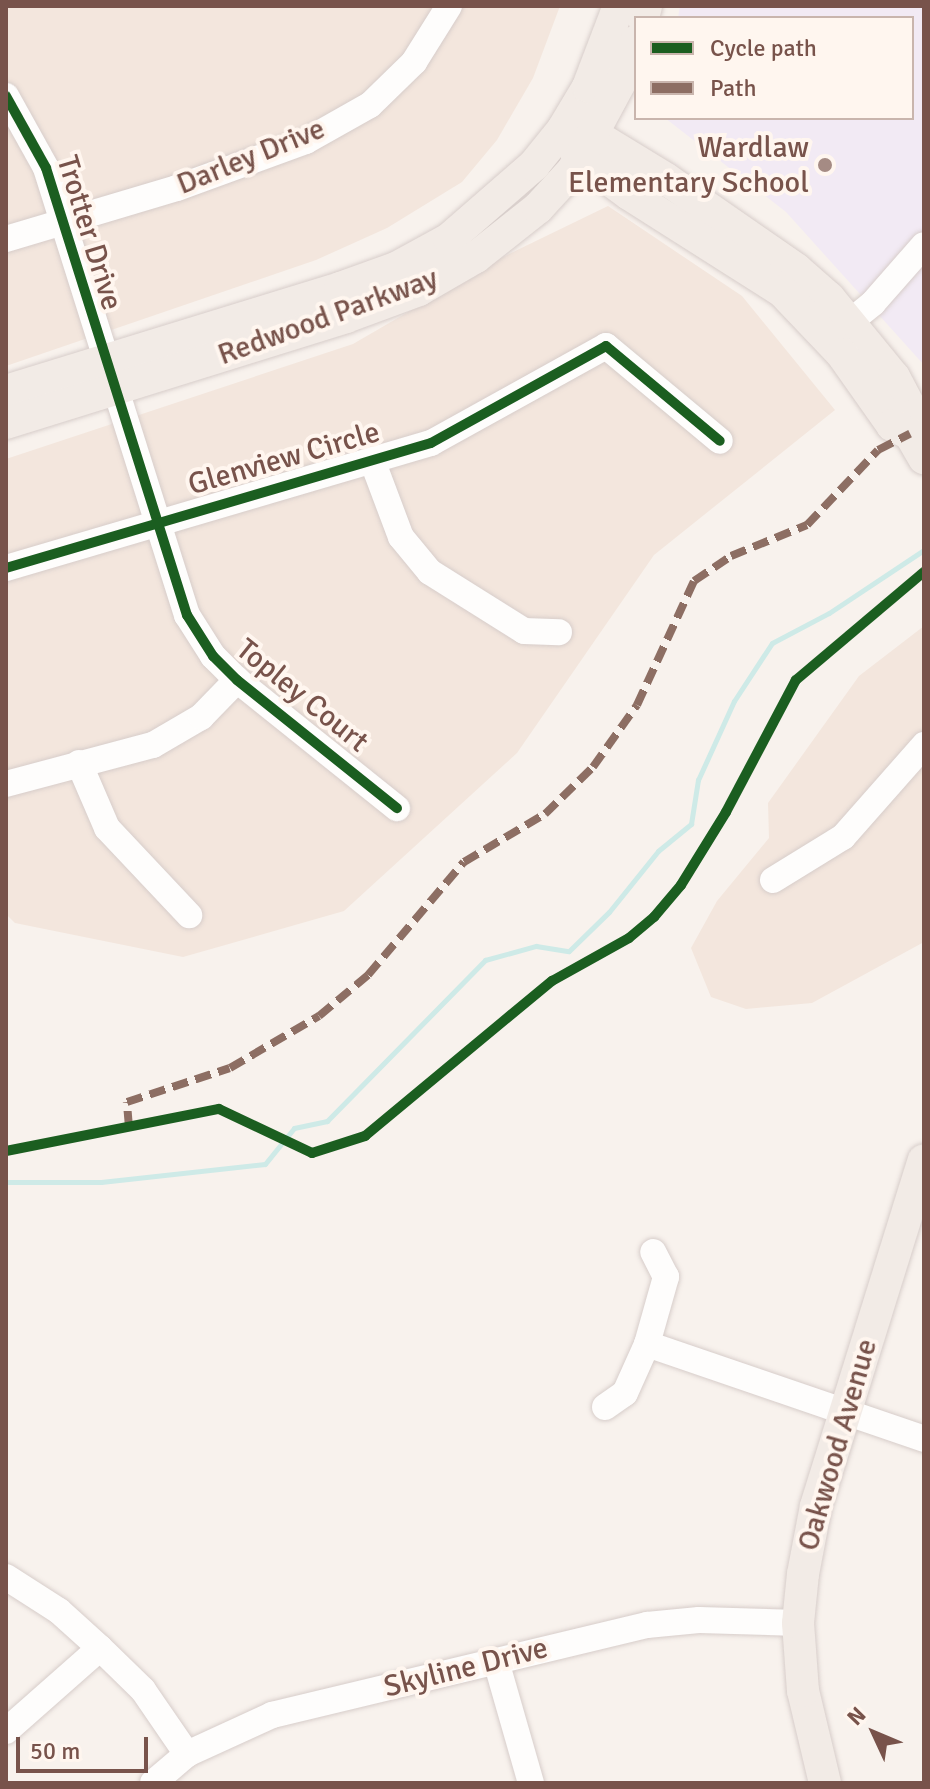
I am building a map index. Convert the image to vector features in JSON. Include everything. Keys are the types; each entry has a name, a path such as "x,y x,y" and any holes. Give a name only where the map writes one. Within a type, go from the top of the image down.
{"main road":[{"name":"Redwood Parkway","path":"6,423 108,375 396,268 449,239 492,205 563,129 594,75 619,6"},
{"name":"Redwood Parkway","path":"6,391 108,375 419,290 476,257 538,208 587,146 634,45"},
{"path":"563,129 782,291 808,316 871,392 892,425 917,446"},
{"path":"587,146 796,269 851,321 894,377 914,415 917,446"},
{"name":"Oakwood Avenue","path":"825,1783 803,1691 798,1623 816,1506 924,1160"}],"street":[{"name":"Darley Drive","path":"6,239 177,188 306,141 370,105 414,62 449,6"},
{"name":"Trotter Drive","path":"6,96 41,156 156,522"},
{"path":"808,316 831,325 851,321 892,285 924,245"},
{"name":"Glenview Circle","path":"6,568 431,443 606,346 720,441"},
{"path":"372,460 401,537 430,572 524,631 559,632"},
{"name":"Topley Court","path":"156,522 187,615 213,656 237,680 397,808"},
{"path":"6,784 153,745 182,731 237,680"},
{"path":"773,880 843,837 924,745"},
{"path":"79,763 94,807 107,828 189,915"},
{"path":"605,1407 625,1393 647,1344 666,1277 653,1252"},
{"path":"647,1344 844,1416 924,1439"},
{"path":"6,1577 59,1611 143,1690 187,1754"},
{"name":"Skyline Drive","path":"153,1783 187,1754 272,1715 670,1622 798,1623"},
{"path":"6,1731 100,1648"},
{"path":"496,1661 531,1783"}],"shaded area":[{"path":"6,6 560,6 533,78 497,140 462,182 387,228 316,260 6,366"},
{"name":"Wardlaw Elementary School","path":"680,6 924,6 924,365 786,212 668,120 914,120 914,16 678,16"},
{"path":"608,206 742,296 835,410 654,555 517,753 344,911 183,957 15,923 6,914 6,459 353,344 501,258"},
{"path":"924,626 924,942 812,1003 746,1009 711,997 691,948 717,901 769,838 768,803 859,676"}],"waterway":[{"path":"6,1182 101,1182 265,1164 294,1128 327,1121 485,960 536,946 569,951 609,912 658,851 691,824 698,780 734,701 772,643 829,613 924,550"}],"marked path":[{"path":"129,1127 127,1102 230,1068 319,1016 368,975 464,862 545,814 593,767 637,705 694,581 731,556 807,525 878,450 910,434"}],"cycle path":[{"path":"6,96 46,168 187,615 213,656 237,680 397,808"},
{"path":"6,568 431,443 606,346 720,441"},
{"path":"6,1151 219,1109 312,1153 365,1136 552,981 629,938 654,917 681,885 726,812 796,680 924,572"}],"place":[{"name":"Wardlaw Elementary School","path":"825,165"}]}
